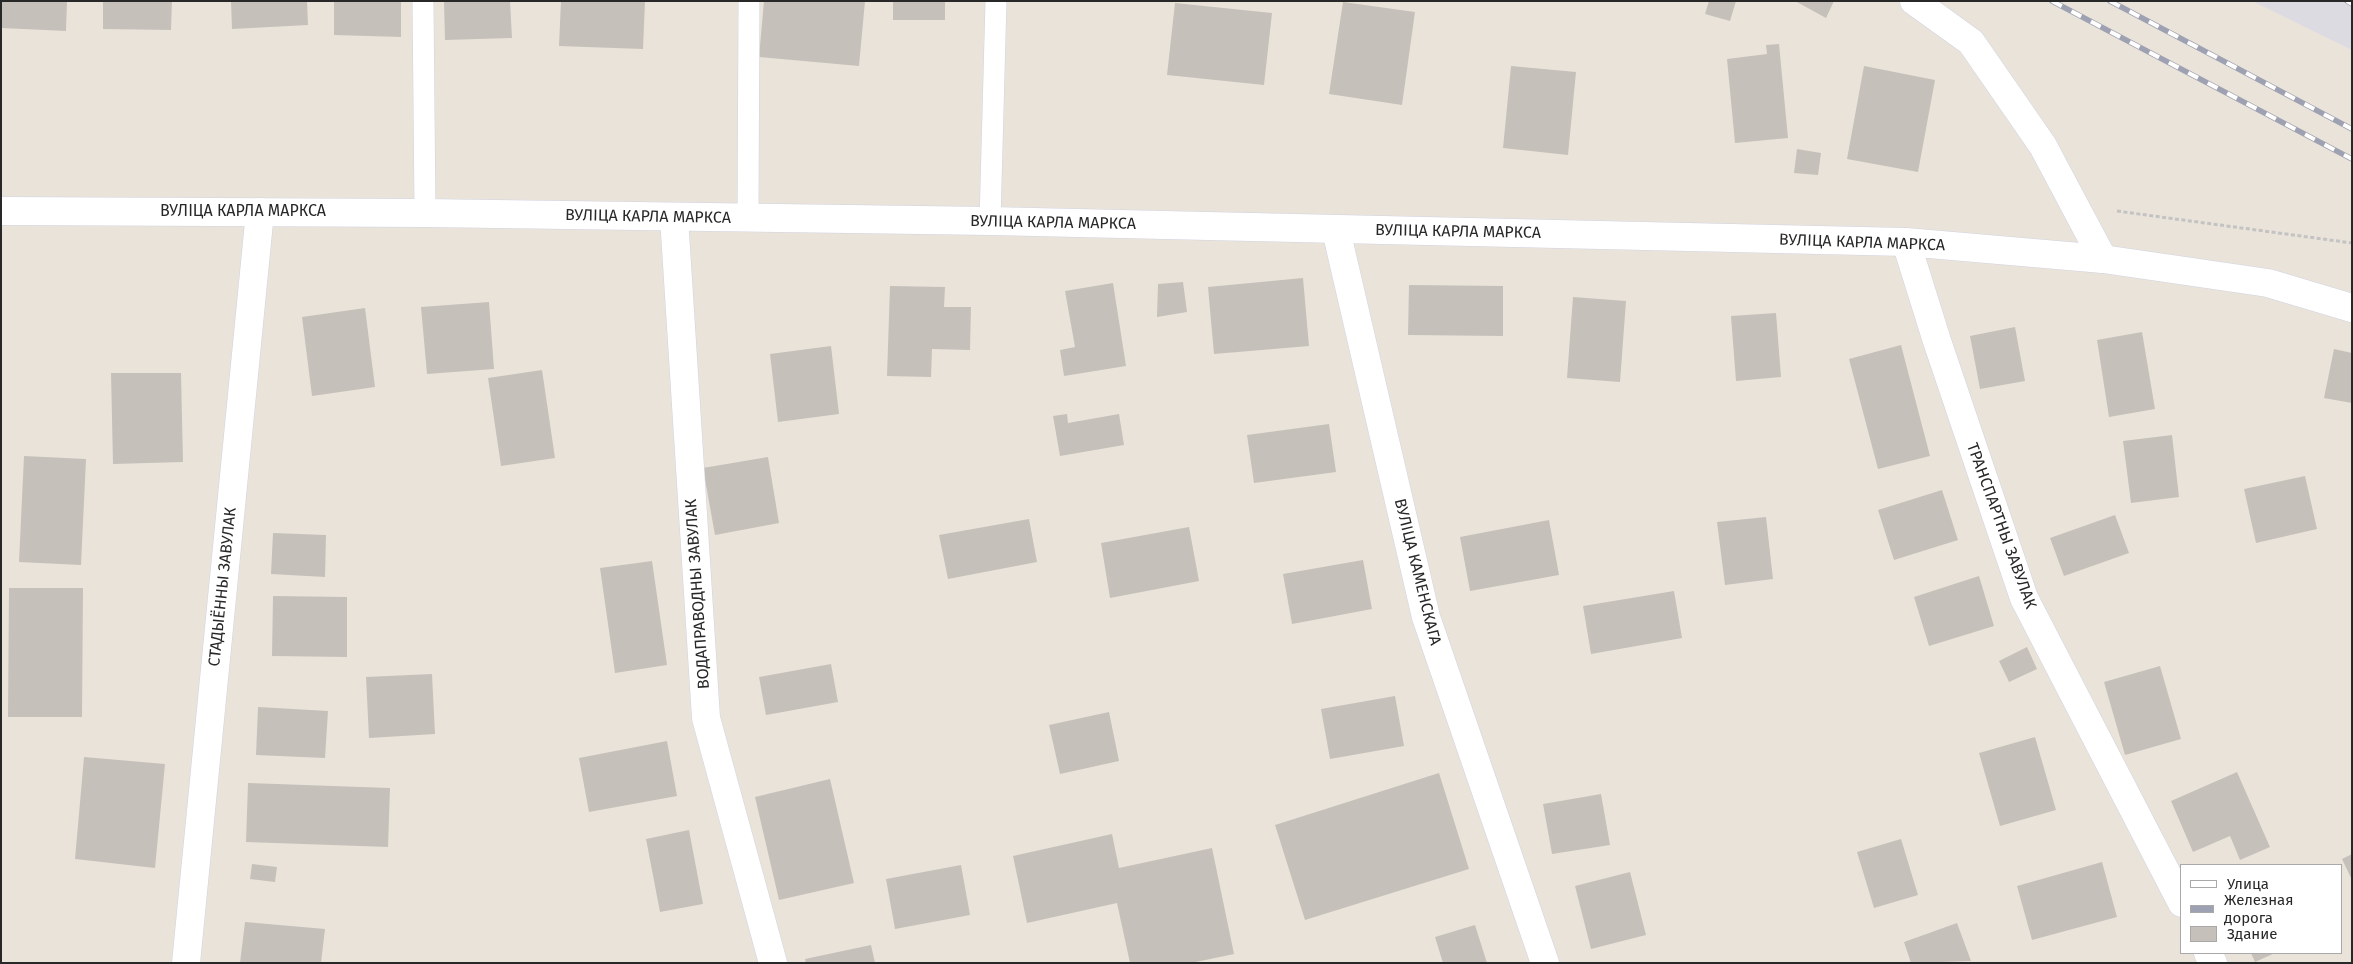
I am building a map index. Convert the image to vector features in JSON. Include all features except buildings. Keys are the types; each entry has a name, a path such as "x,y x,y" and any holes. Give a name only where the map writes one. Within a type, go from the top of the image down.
{"street":[{"path":"1914,1 1971,42 2043,146 2104,258"},
{"name":"ВУЛІЦА КАРЛА МАРКСА","path":"1,211 425,213 990,221 1906,242 2104,258 2268,283 2352,308"},
{"name":"СТАДЫЁННЫ ЗАВУЛАК","path":"186,963 260,212"},
{"name":"ВОДАПРАВОДНЫ ЗАВУЛАК","path":"674,217 706,718 773,963"},
{"name":"ВУЛІЦА КАМЕНСКАГА","path":"1336,230 1426,617 1545,963"},
{"name":"ТРАНСПАРТНЫ ЗАВУЛАК","path":"1906,242 1937,341 2024,598 2180,899"}],"lane":[{"path":"423,1 425,213"},
{"path":"748,218 749,1"},
{"path":"990,221 996,1"}],"path":[{"path":"2075,205 2352,243"}],"shaded area":[{"path":"2252,1 2352,1 2352,50"}],"railway":[{"path":"2052,1 2352,159"},
{"path":"2110,1 2352,129"},
{"path":"2347,1 2352,4"}]}
